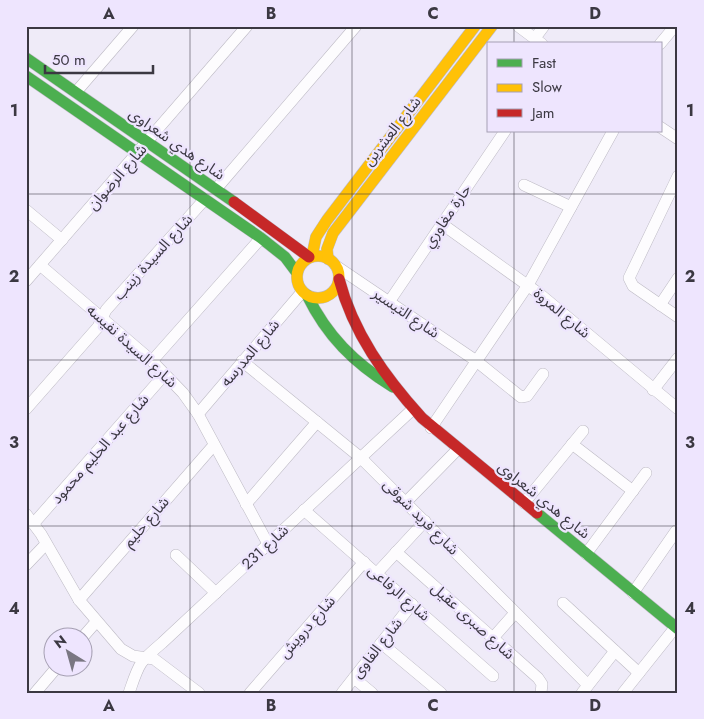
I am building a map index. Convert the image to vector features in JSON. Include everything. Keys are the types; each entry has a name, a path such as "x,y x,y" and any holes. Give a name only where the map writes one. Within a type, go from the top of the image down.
{"street":[{"path":"76,92 133,26"},
{"name":"شارع الرضوان","path":"26,281 247,26"},
{"path":"216,188 356,26"},
{"name":"شارع العشرين","path":"310,257 316,237 327,220 475,26"},
{"name":"شارع العشرين","path":"332,262 328,249 333,233 492,26"},
{"path":"518,26 538,41 544,26"},
{"path":"662,42 675,26"},
{"name":"شارع هدي شعراوى","path":"26,58 216,188 310,257"},
{"name":"شارع هدي شعراوى","path":"26,76 262,238 285,257 297,272"},
{"path":"662,128 678,139"},
{"name":"حارة مغاوري","path":"389,302 504,132"},
{"path":"431,428 475,360 528,285 612,132"},
{"path":"678,176 629,278 633,286 678,317"},
{"path":"524,185 571,207"},
{"name":"شارع السيدة زينب","path":"26,409 98,328 106,310 205,199"},
{"path":"26,210 62,240"},
{"name":"شارع المروة","path":"442,224 528,285 678,409"},
{"path":"152,361 262,238"},
{"path":"310,257 332,262 339,280 333,292 327,296 314,298 304,294 296,279 297,272 303,261 310,257"},
{"name":"شارع التيسير","path":"332,262 475,360 523,398 527,396 543,374"},
{"name":"شارع السيدة نفيسه","path":"40,265 152,361 198,414 268,544"},
{"path":"660,305 678,278"},
{"name":"شارع هدي شعراوى","path":"339,280 342,298 350,316 397,389 431,428 677,627"},
{"name":"شارع هدي شعراوى","path":"304,294 331,339 352,359 397,389"},
{"name":"شارع المدرسه","path":"198,414 242,361 304,294"},
{"path":"653,390 678,358"},
{"name":"شارع فريد شوقى","path":"242,361 360,458 515,613 585,689"},
{"name":"شارع عبد الحليم محمود","path":"34,523 165,374"},
{"name":"شارع 231","path":"129,693 139,665 145,656 216,593 413,409"},
{"path":"246,504 317,422"},
{"path":"524,503 583,431"},
{"path":"572,444 633,491"},
{"name":"شارع حليم","path":"79,600 214,445"},
{"path":"406,502 458,449"},
{"path":"586,554 646,473"},
{"name":"شارع الرفاعى","path":"304,510 493,676"},
{"path":"26,514 34,523 79,600 121,649 132,656 145,656 154,659 199,693"},
{"path":"377,573 425,521"},
{"path":"633,592 676,531"},
{"path":"26,564 46,544"},
{"name":"شارع صبرى عقيل","path":"396,552 538,678 542,684 541,693"},
{"path":"176,555 216,593"},
{"name":"شارع درويش","path":"250,693 364,562"},
{"path":"563,603 639,673"},
{"name":"شارع الفاوى","path":"342,693 412,604"},
{"path":"492,639 515,613"},
{"path":"92,627 96,622"},
{"path":"623,693 677,627"},
{"path":"381,643 441,693"},
{"path":"585,689 615,652"},
{"path":"35,693 49,676"},
{"path":"354,678 372,693"}],"traffic: fast":[{"path":"26,58 234,202"},
{"path":"26,76 261,238 285,257 297,273"},
{"path":"307,295 323,323 343,347 366,368 393,387"},
{"path":"537,513 678,629"}],"traffic: slow":[{"path":"312,256 316,237 327,220 475,26"},
{"path":"328,259 327,249 333,233 492,26"},
{"path":"322,256 330,259 336,265 339,277 336,289 330,295 314,298 306,295 300,289 297,273 300,265 306,259 322,256"}],"traffic: jam":[{"path":"234,202 309,257"},
{"path":"339,279 345,299 362,336 395,387 422,418 537,513"}]}
